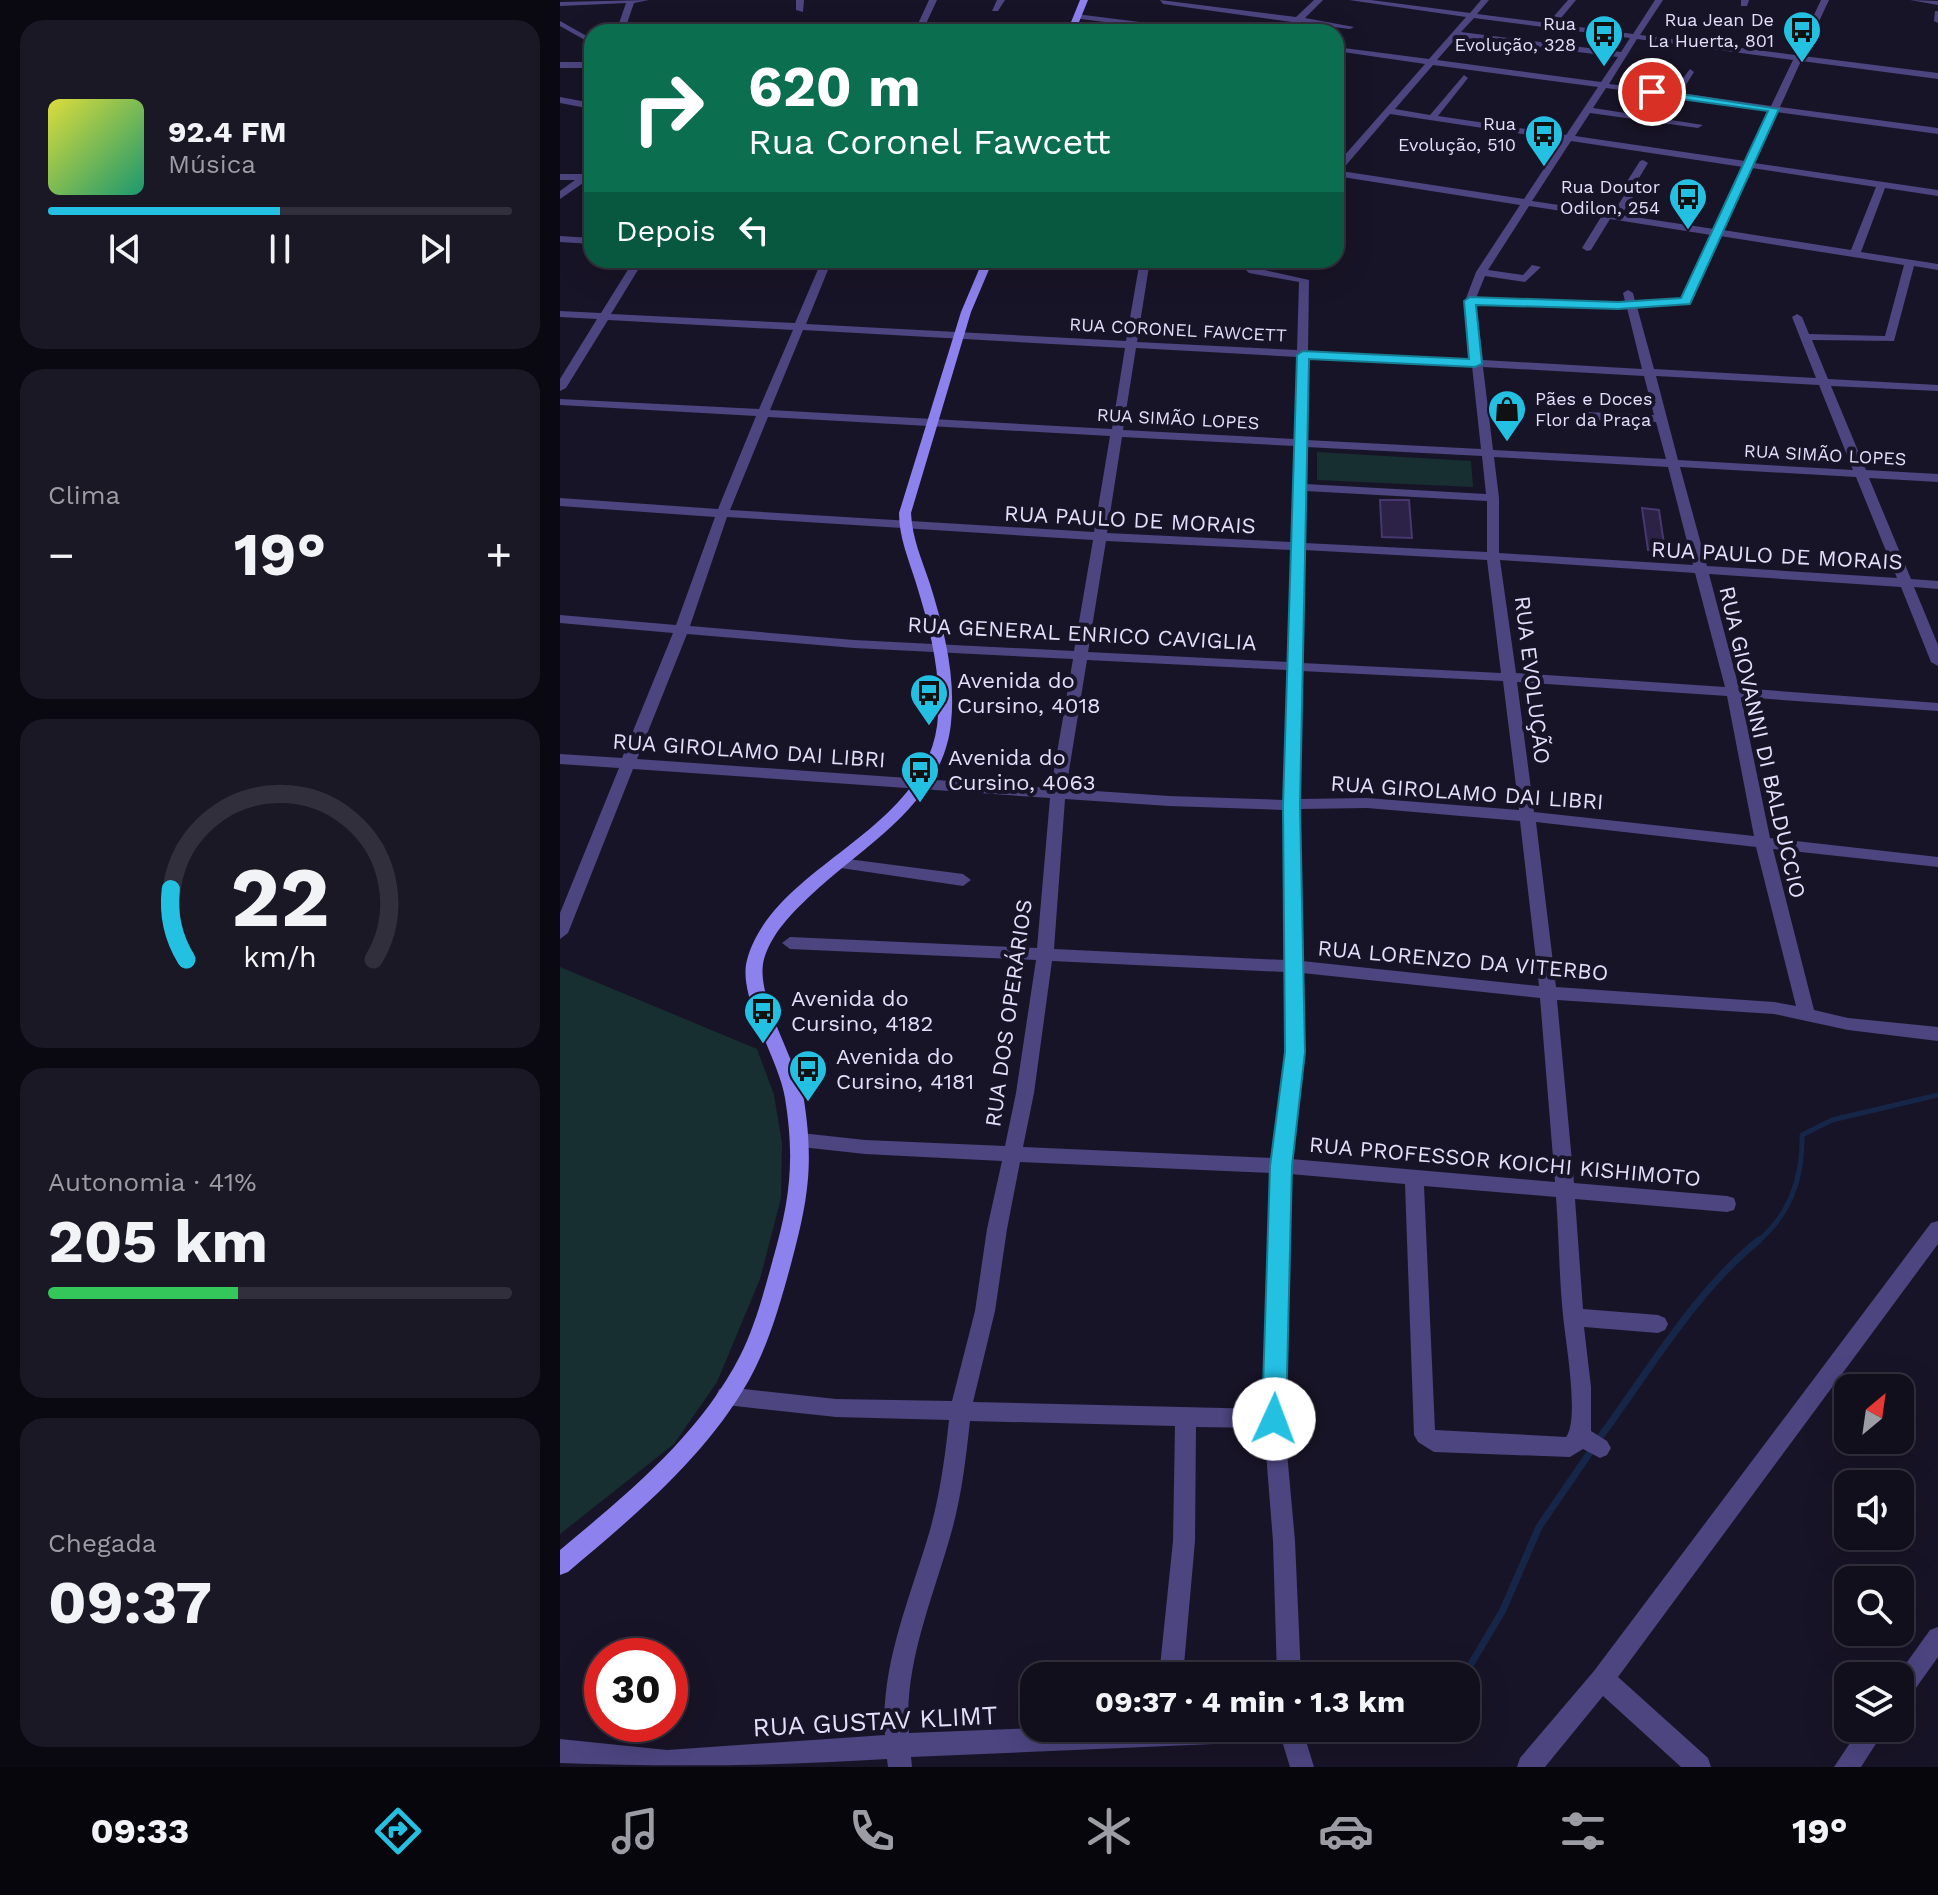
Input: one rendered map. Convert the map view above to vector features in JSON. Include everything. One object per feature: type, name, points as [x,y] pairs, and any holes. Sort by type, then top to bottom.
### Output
[{"type":"main road","points":[[1074,24],[1084,0]]},
{"type":"main road","points":[[560,1564],[660,1477],[741,1374],[762,1327],[798,1199],[801,1140],[789,1074],[764,1009],[755,962],[763,941],[781,918],[923,785],[940,747],[943,729],[941,647],[904,525],[966,312],[985,268]]},
{"type":"street","points":[[560,4],[645,0]]},
{"type":"street","points":[[922,24],[933,0]]},
{"type":"street","points":[[995,9],[1001,0]]},
{"type":"street","points":[[1294,24],[1319,0]]},
{"type":"street","points":[[1353,0],[1938,76]]},
{"type":"street","points":[[1344,163],[1485,0]]},
{"type":"street","points":[[1551,25],[1572,0]]},
{"type":"street","name":"RUA EVOLUÇÃO","points":[[1581,1428],[1572,1317],[1567,1191],[1549,993],[1493,556],[1493,498],[1470,301],[1481,272],[1659,0]]},
{"type":"street","points":[[1470,301],[1685,301],[1825,0]]},
{"type":"street","points":[[1914,0],[1938,3]]},
{"type":"street","points":[[623,24],[631,1]]},
{"type":"street","points":[[1138,23],[1164,1],[1331,24]]},
{"type":"street","points":[[1938,13],[1938,21]]},
{"type":"street","points":[[1076,16],[1145,24]]},
{"type":"street","points":[[560,23],[584,37]]},
{"type":"street","points":[[1344,26],[1350,27]]},
{"type":"street","points":[[1455,34],[1622,55]]},
{"type":"street","points":[[1344,52],[1938,131]]},
{"type":"street","points":[[561,64],[584,65]]},
{"type":"street","points":[[1676,95],[1690,72]]},
{"type":"street","points":[[1433,116],[1464,78]]},
{"type":"street","points":[[560,100],[584,104]]},
{"type":"street","points":[[1587,110],[1698,125]]},
{"type":"street","points":[[1388,111],[1570,135],[1938,193]]},
{"type":"street","points":[[1587,248],[1632,191],[1631,183],[1643,163]]},
{"type":"street","points":[[1344,173],[1938,267]]},
{"type":"street","points":[[560,177],[584,175]]},
{"type":"street","points":[[560,196],[584,179]]},
{"type":"street","points":[[1855,254],[1881,185]]},
{"type":"street","points":[[560,239],[584,240]]},
{"type":"street","points":[[1805,337],[1890,339],[1910,262]]},
{"type":"street","points":[[1481,272],[1525,279],[1536,267]]},
{"type":"street","points":[[560,388],[634,268]]},
{"type":"street","points":[[560,933],[681,631],[723,512],[824,268]]},
{"type":"street","name":"RUA DOS OPERÁRIOS","points":[[898,1757],[895,1708],[909,1635],[942,1527],[954,1469],[961,1409],[985,1311],[1011,1154],[1025,1093],[1045,954],[1058,793],[1144,268]]},
{"type":"street","points":[[1251,268],[1250,270],[1304,280],[1291,805],[1295,1052],[1281,1166],[1274,1419],[1284,1541],[1288,1662]]},
{"type":"street","name":"RUA GIOVANNI DI BALDUCCIO","points":[[1630,299],[1733,691],[1763,842],[1807,1015]]},
{"type":"street","name":"RUA CORONEL FAWCETT","points":[[560,314],[1938,388]]},
{"type":"street","points":[[1797,317],[1938,662]]},
{"type":"street","name":"RUA SIMÃO LOPES","points":[[560,402],[1938,478]]},
{"type":"street","points":[[1587,416],[1662,419]]},
{"type":"street","points":[[1300,487],[1493,498]]},
{"type":"street","name":"RUA PAULO DE MORAIS","points":[[560,502],[1100,537],[1493,556],[1938,585]]},
{"type":"street","name":"RUA GENERAL ENRICO CAVIGLIA","points":[[560,619],[854,644],[1509,677],[1938,707]]},
{"type":"street","name":"RUA GIROLAMO DAI LIBRI","points":[[560,759],[1058,793],[1291,805],[1339,801],[1526,816],[1938,862]]},
{"type":"street","points":[[840,863],[963,880]]},
{"type":"street","name":"RUA LORENZO DA VITERBO","points":[[790,943],[1293,966],[1549,993],[1759,1006],[1938,1034]]},
{"type":"street","name":"RUA PROFESSOR KOICHI KISHIMOTO","points":[[801,1140],[865,1147],[1281,1166],[1414,1180],[1727,1204]]},
{"type":"street","points":[[1414,1180],[1422,1423],[1428,1439],[1564,1448],[1574,1444],[1581,1428],[1600,1448]]},
{"type":"street","points":[[1529,1767],[1602,1679],[1938,1229]]},
{"type":"street","points":[[1572,1317],[1658,1324]]},
{"type":"street","points":[[726,1396],[836,1408],[1274,1419]]},
{"type":"street","points":[[1172,1662],[1184,1541],[1186,1419]]},
{"type":"street","points":[[1914,1675],[1934,1651]]},
{"type":"street","points":[[1602,1679],[1699,1767]]},
{"type":"street","name":"RUA GUSTAV KLIMT","points":[[560,1751],[667,1762],[898,1757],[1047,1742]]},
{"type":"street","points":[[1294,1742],[1302,1767]]},
{"type":"street","points":[[1846,1767],[1864,1742]]},
{"type":"green space","points":[[1317,452],[1471,461],[1473,487],[1317,480]]},
{"type":"green space","points":[[560,967],[757,1049],[774,1095],[782,1143],[781,1198],[760,1279],[717,1382],[674,1444],[560,1534]]},
{"type":"building","points":[[1380,500],[1409,500],[1412,538],[1382,537]]},
{"type":"building","points":[[1642,508],[1659,510],[1665,551],[1648,550]]},
{"type":"waterway","points":[[1757,1242],[1779,1219],[1793,1194],[1800,1166],[1802,1135],[1832,1120],[1938,1095]]},
{"type":"waterway","points":[[1598,1440],[1693,1308],[1735,1261],[1759,1240]]},
{"type":"waterway","points":[[1472,1662],[1503,1610],[1539,1527],[1593,1448]]},
{"type":"place","name":"Rua Jean De La Huerta, 801","points":[[1802,64]]},
{"type":"place","name":"Rua Evolução, 328","points":[[1604,68]]},
{"type":"place","name":"Rua Evolução, 510","points":[[1544,168]]},
{"type":"place","name":"Rua Doutor Odilon, 254","points":[[1688,231]]},
{"type":"place","name":"Pães e Doces Flor da Praça","points":[[1507,443]]},
{"type":"place","name":"Avenida do Cursino, 4018","points":[[929,727]]},
{"type":"place","name":"Avenida do Cursino, 4063","points":[[920,804]]},
{"type":"place","name":"Avenida do Cursino, 4182","points":[[763,1045]]},
{"type":"place","name":"Avenida do Cursino, 4181","points":[[808,1103]]},
{"type":"route","points":[[1274,1419],[1281,1166],[1295,1052],[1291,805],[1303,355],[1475,364],[1470,301],[1618,305],[1679,303],[1689,298],[1774,109],[1652,92]]}]
